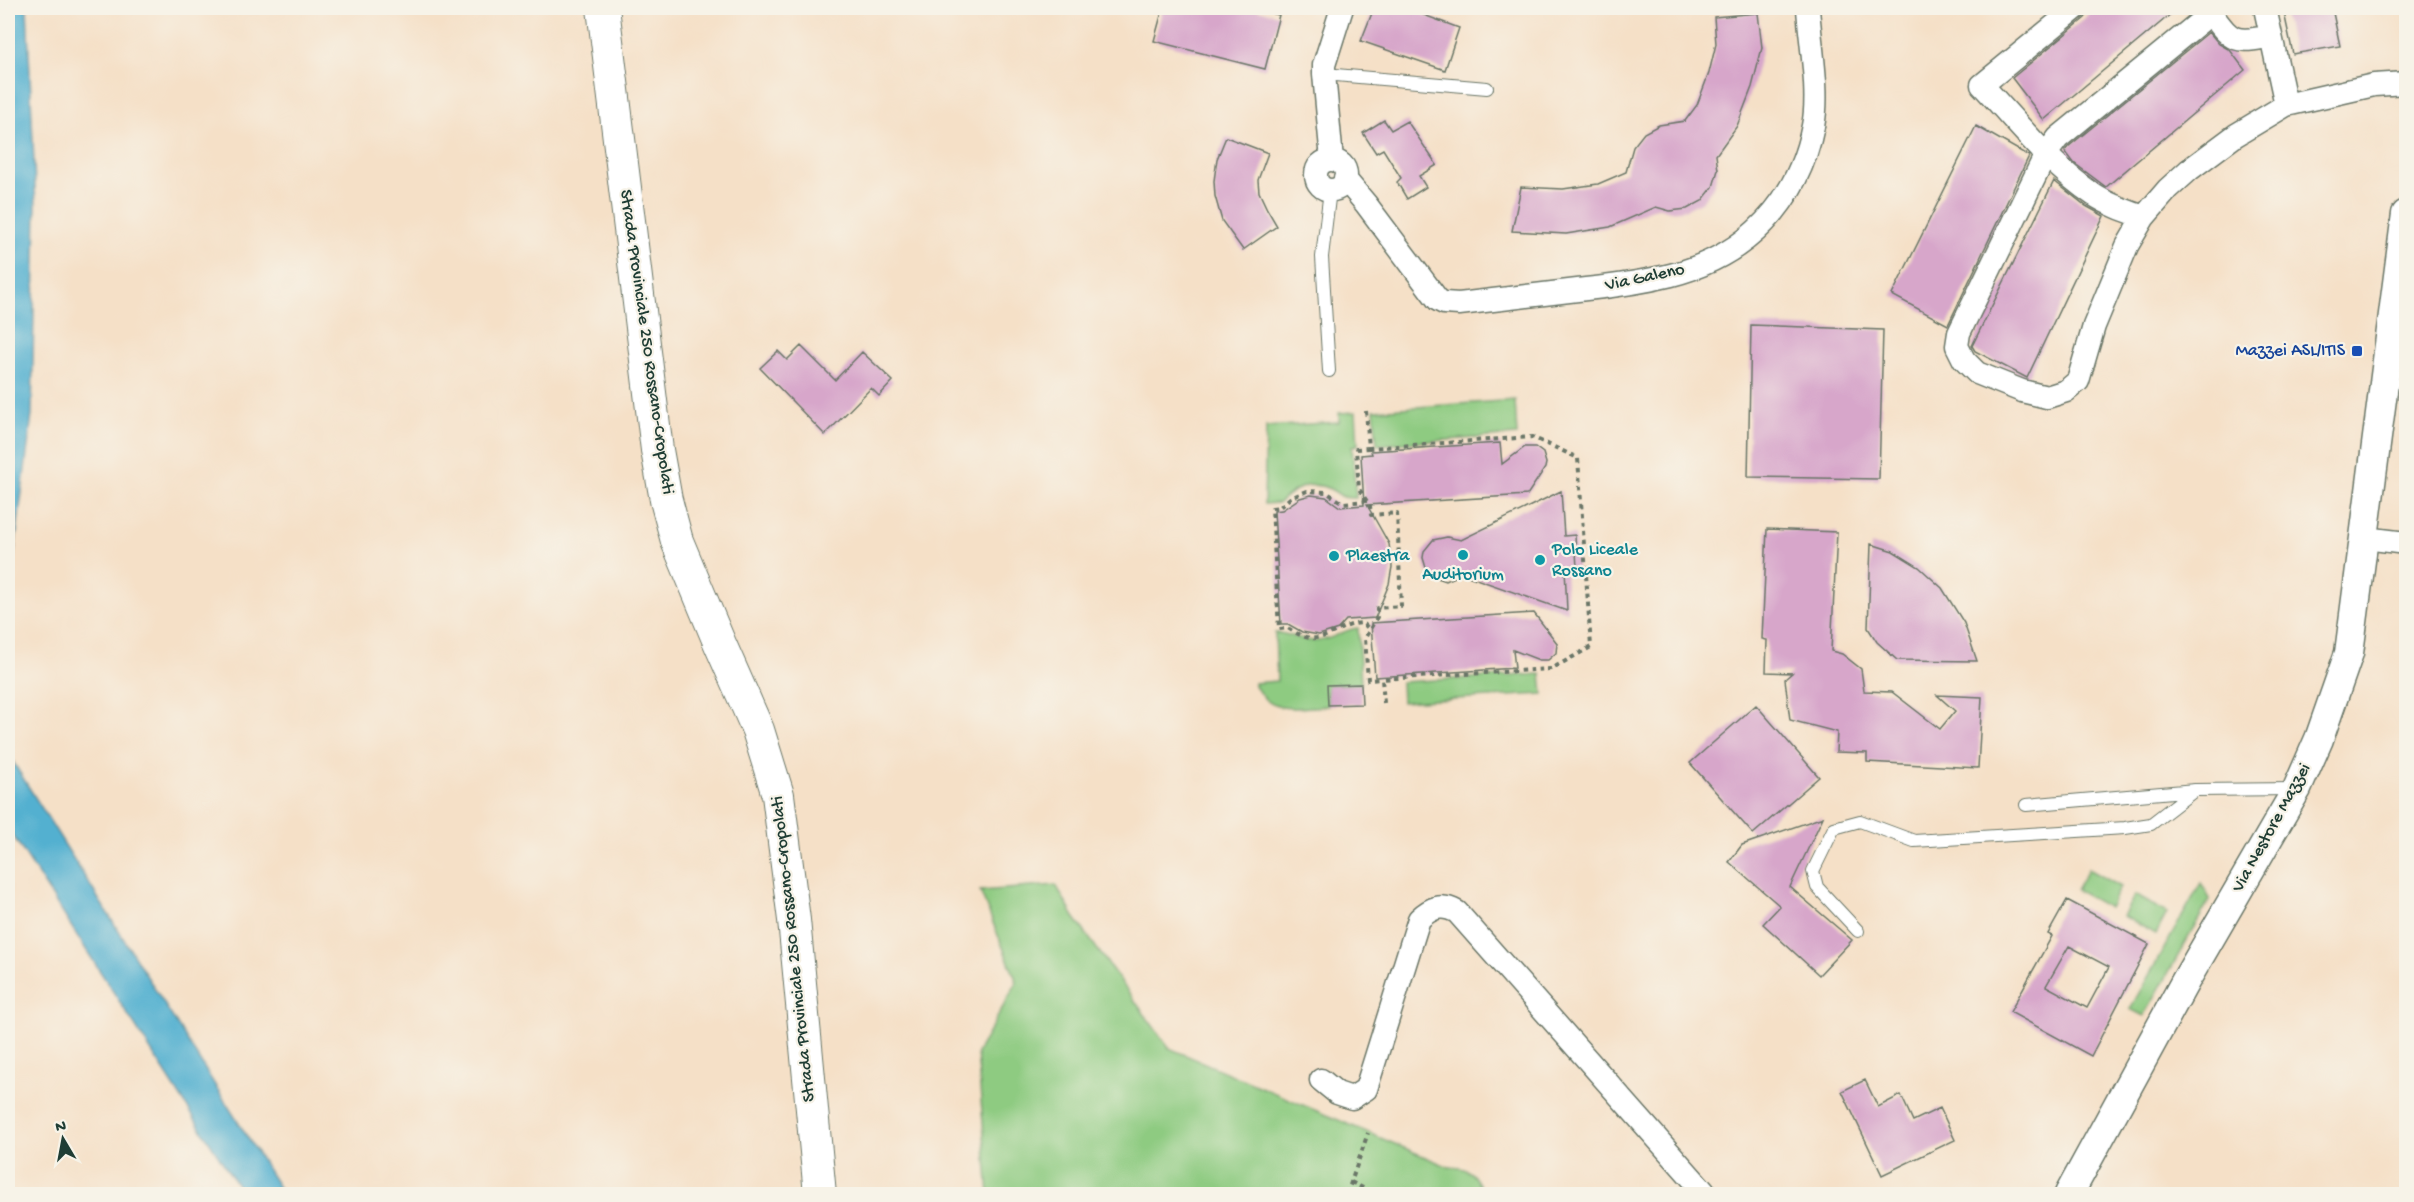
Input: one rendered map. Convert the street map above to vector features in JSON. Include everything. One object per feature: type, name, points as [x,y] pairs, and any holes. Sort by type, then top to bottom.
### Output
[{"type":"main road","name":"Strada Provinciale 250 Rossano-Cropolati","points":[[603,8],[657,450],[666,500],[677,541],[692,579],[758,730],[778,795],[794,920],[820,1194]]},
{"type":"street","points":[[1337,184],[1346,174],[1342,165],[1332,160],[1324,65],[1342,8]]},
{"type":"street","name":"Via Galeno","points":[[1337,184],[1438,300],[1444,303],[1459,304],[1637,283],[1674,275],[1709,262],[1755,234],[1779,208],[1796,179],[1814,124],[1815,104],[1808,8]]},
{"type":"street","points":[[2076,8],[1982,85],[2046,154],[2092,194],[2109,204],[2144,217]]},
{"type":"street","points":[[2265,8],[2286,105]]},
{"type":"street","points":[[2271,36],[2246,42],[2231,37],[2209,10],[2058,138],[2046,154],[1959,333],[1957,346],[1964,360],[1977,373],[2022,391],[2047,397],[2066,391],[2078,381],[2094,326],[2127,246],[2144,217],[2168,189],[2211,153],[2260,119],[2286,105],[2374,85],[2406,83]]},
{"type":"street","name":"Via Nestore Mazzei","points":[[2069,1194],[2186,980],[2297,789],[2319,739],[2349,653],[2406,214]]},
{"type":"street","points":[[2365,538],[2406,543]]},
{"type":"street","points":[[1321,1080],[1337,1093],[1352,1098],[1366,1089],[1419,920],[1436,907],[1449,907],[1457,912],[1706,1194]]},
{"type":"lane","points":[[1324,74],[1487,88]]},
{"type":"lane","points":[[1329,371],[1322,258],[1337,184]]},
{"type":"lane","points":[[2026,805],[2195,790],[2297,789]]},
{"type":"lane","points":[[1858,931],[1817,887],[1813,871],[1834,828],[1860,821],[1914,841],[2125,828],[2151,824],[2195,790]]},
{"type":"path","points":[[1366,411],[1369,448]]},
{"type":"path","points":[[1532,437],[1578,458],[1591,647],[1551,669],[1368,680],[1365,638],[1377,617],[1377,608],[1401,606],[1397,513],[1371,514],[1367,501],[1359,489],[1356,449],[1369,448],[1532,437]]},
{"type":"path","points":[[1367,501],[1343,503],[1326,492],[1307,491],[1290,498],[1280,507],[1272,508],[1279,628],[1288,628],[1304,637],[1314,638],[1334,634],[1351,624],[1363,623],[1370,630]]},
{"type":"path","points":[[1382,680],[1384,703]]},
{"type":"path","points":[[1347,1194],[1368,1133]]},
{"type":"path","points":[[1351,1182],[1375,1194]]},
{"type":"green space","points":[[1515,400],[1517,435],[1377,445],[1374,410]]},
{"type":"green space","points":[[1356,412],[1358,445],[1352,446],[1356,498],[1344,497],[1323,486],[1316,485],[1296,490],[1279,503],[1264,504],[1266,427],[1339,422],[1339,413]]},
{"type":"green space","points":[[1358,628],[1361,684],[1328,685],[1328,706],[1285,708],[1268,701],[1260,694],[1254,683],[1277,681],[1275,633],[1317,641]]},
{"type":"green space","points":[[1541,674],[1543,694],[1402,702],[1401,682]]},
{"type":"green space","points":[[2088,869],[2120,887],[2109,908],[2076,890]]},
{"type":"green space","points":[[2201,883],[2210,899],[2144,1016],[2130,1009]]},
{"type":"green space","points":[[1056,885],[1074,917],[1169,1048],[1449,1167],[1463,1168],[1472,1174],[1484,1194],[989,1194],[977,1053],[1017,982],[980,891]]},
{"type":"green space","points":[[2135,895],[2167,913],[2156,934],[2123,916]]},
{"type":"water","points":[[8,8],[27,8],[36,208],[32,415],[8,600]]},
{"type":"water","points":[[8,754],[283,1194],[243,1194],[8,828]]},
{"type":"building","points":[[1163,8],[1250,8],[1279,15],[1265,69],[1154,41]]},
{"type":"building","points":[[1374,8],[1405,8],[1459,28],[1445,70],[1361,41]]},
{"type":"building","points":[[2092,8],[2178,8],[2044,120],[2012,78],[2085,18]]},
{"type":"building","points":[[2283,8],[2332,8],[2340,46],[2293,54]]},
{"type":"building","points":[[1758,13],[1762,48],[1752,87],[1737,126],[1716,155],[1718,170],[1713,187],[1702,201],[1687,209],[1670,211],[1656,207],[1610,227],[1566,234],[1512,231],[1521,187],[1563,189],[1598,184],[1626,172],[1633,147],[1644,133],[1659,125],[1685,121],[1697,105],[1709,73],[1716,44],[1714,17]]},
{"type":"building","points":[[2209,32],[2219,44],[2230,50],[2245,70],[2106,187],[2074,163],[2065,151],[2068,147]]},
{"type":"building","points":[[1384,120],[1391,130],[1407,121],[1437,165],[1419,176],[1426,187],[1407,199],[1397,182],[1401,178],[1383,149],[1376,153],[1363,133]]},
{"type":"building","points":[[1976,126],[2029,156],[1948,325],[1892,295]]},
{"type":"building","points":[[1226,137],[1268,153],[1258,180],[1259,192],[1277,226],[1243,250],[1222,221],[1215,196],[1214,181],[1217,159]]},
{"type":"building","points":[[2054,181],[2086,206],[2104,216],[2027,378],[1975,351],[1972,346]]},
{"type":"building","points":[[1751,325],[1883,330],[1879,479],[1748,477]]},
{"type":"building","points":[[801,346],[835,380],[862,352],[893,381],[879,396],[871,388],[825,435],[760,368],[778,351],[787,360]]},
{"type":"building","points":[[1500,443],[1502,464],[1525,447],[1535,447],[1543,453],[1545,468],[1527,495],[1367,505],[1389,544],[1392,567],[1389,584],[1375,618],[1346,620],[1338,629],[1319,635],[1302,632],[1288,624],[1281,624],[1274,511],[1282,510],[1300,498],[1311,495],[1326,497],[1340,507],[1364,505],[1361,455],[1372,454],[1371,451]]},
{"type":"building","points":[[1561,491],[1564,536],[1575,535],[1577,568],[1565,568],[1567,611],[1462,574],[1446,581],[1432,576],[1427,571],[1423,558],[1424,551],[1433,540],[1447,537],[1461,540]]},
{"type":"building","points":[[1767,529],[1837,532],[1831,651],[1842,654],[1861,669],[1864,691],[1892,692],[1940,729],[1955,711],[1937,695],[1982,697],[1978,768],[1867,762],[1867,753],[1836,752],[1837,732],[1790,720],[1785,679],[1792,673],[1766,672],[1767,640],[1762,639]]},
{"type":"building","points":[[1871,544],[1893,551],[1919,567],[1942,588],[1964,623],[1977,661],[1897,660],[1877,642],[1868,628]]},
{"type":"building","points":[[1534,613],[1557,643],[1556,653],[1548,660],[1539,660],[1513,650],[1515,668],[1375,677],[1371,623]]},
{"type":"building","points":[[1361,684],[1362,704],[1328,705],[1327,685]]},
{"type":"building","points":[[1756,705],[1819,777],[1753,834],[1690,763]]},
{"type":"building","points":[[1823,817],[1790,887],[1852,940],[1819,975],[1763,924],[1780,906],[1729,862],[1742,845]]},
{"type":"building","points":[[2067,900],[2149,944],[2091,1056],[2010,1012],[2052,936],[2048,934]],"holes":[[[2069,946],[2109,967],[2087,1008],[2046,986]]]},
{"type":"building","points":[[1865,1080],[1878,1107],[1901,1095],[1913,1121],[1940,1108],[1955,1140],[1882,1175],[1842,1091]]},
{"type":"place","name":"Mazzei ASL/ITIS","points":[[2357,351]]},
{"type":"place","name":"Auditorium","points":[[1463,555]]},
{"type":"place","name":"Plaestra","points":[[1334,556]]},
{"type":"place","name":"Polo Liceale Rossano","points":[[1540,560]]}]
